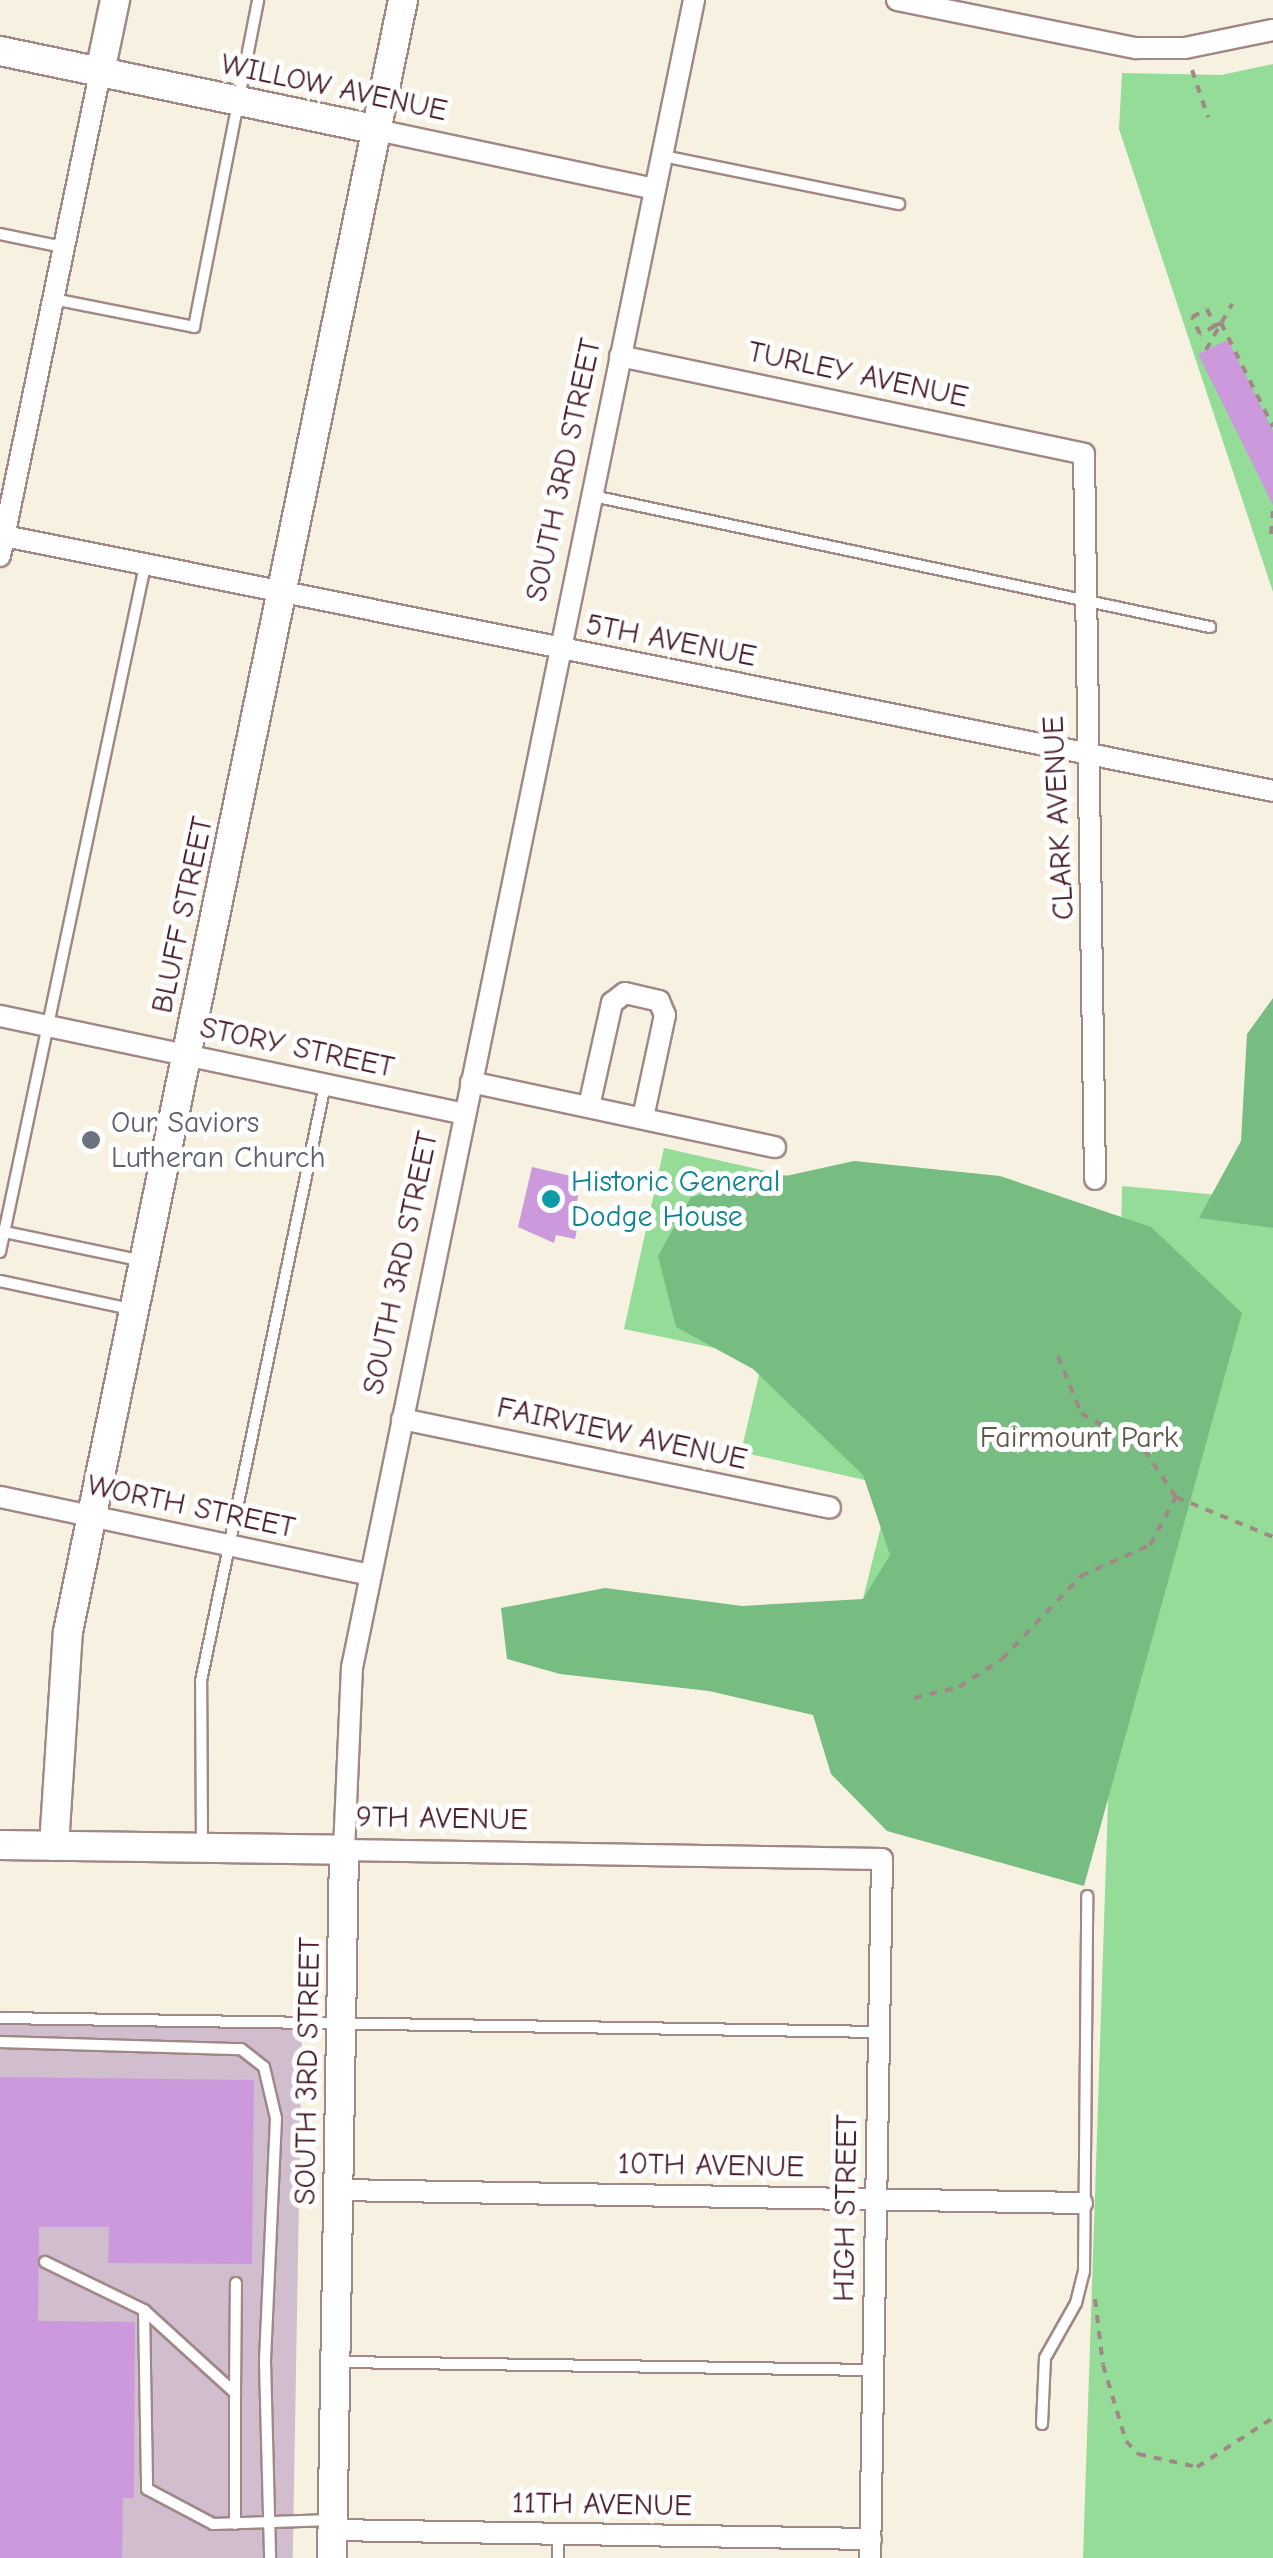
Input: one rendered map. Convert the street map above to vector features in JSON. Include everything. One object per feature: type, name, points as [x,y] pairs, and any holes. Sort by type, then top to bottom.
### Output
[{"type":"main road","points":[[100,72],[114,0]]},
{"type":"main road","name":"BLUFF STREET","points":[[54,1846],[60,1688],[92,1517],[403,0]]},
{"type":"main road","name":"WILLOW AVENUE","points":[[0,51],[378,130]]},
{"type":"main road","name":"9TH AVENUE","points":[[0,1846],[344,1850]]},
{"type":"main road","name":"SOUTH 3RD STREET","points":[[333,2536],[344,1850]]},
{"type":"street","name":"SOUTH 3RD STREET","points":[[344,1850],[346,1724],[370,1576],[694,0]]},
{"type":"street","points":[[897,0],[951,6],[1136,48],[1185,48],[1273,30]]},
{"type":"street","points":[[1,542],[100,72]]},
{"type":"street","name":"WILLOW AVENUE","points":[[378,130],[655,189]]},
{"type":"street","name":"TURLEY AVENUE","points":[[620,356],[1084,454]]},
{"type":"street","name":"CLARK AVENUE","points":[[1084,454],[1084,726],[1089,753],[1096,1179]]},
{"type":"street","name":"5TH AVENUE","points":[[1,542],[145,566],[1273,791]]},
{"type":"street","points":[[589,1106],[612,1003],[625,993],[658,1000],[665,1014],[643,1118]]},
{"type":"street","name":"STORY STREET","points":[[0,1016],[465,1114]]},
{"type":"street","points":[[471,1082],[775,1147]]},
{"type":"street","name":"FAIRVIEW AVENUE","points":[[402,1420],[830,1508]]},
{"type":"street","name":"WORTH STREET","points":[[0,1497],[370,1576]]},
{"type":"street","name":"9TH AVENUE","points":[[344,1850],[882,1859]]},
{"type":"street","name":"HIGH STREET","points":[[871,2548],[882,1859]]},
{"type":"street","name":"10TH AVENUE","points":[[338,2190],[1082,2203]]},
{"type":"street","name":"11TH AVENUE","points":[[333,2536],[558,2534],[871,2548]]},
{"type":"lane","points":[[53,299],[194,328],[258,0]]},
{"type":"lane","points":[[662,156],[899,204]]},
{"type":"lane","points":[[0,234],[64,247]]},
{"type":"lane","points":[[592,496],[1210,626]]},
{"type":"lane","points":[[0,1252],[145,566]]},
{"type":"lane","points":[[202,1848],[201,1681],[325,1085]]},
{"type":"lane","points":[[2,1231],[145,1261]]},
{"type":"lane","points":[[0,1281],[135,1310]]},
{"type":"lane","points":[[1042,2424],[1045,2358],[1082,2290],[1084,2272],[1087,1896]]},
{"type":"lane","points":[[0,2018],[880,2032]]},
{"type":"lane","points":[[0,2042],[241,2049],[264,2067],[276,2118],[265,2362],[270,2558]]},
{"type":"lane","points":[[45,2262],[144,2310],[234,2392]]},
{"type":"lane","points":[[235,2524],[236,2283]]},
{"type":"lane","points":[[144,2310],[147,2489],[213,2524],[269,2524],[333,2536]]},
{"type":"lane","points":[[335,2362],[874,2370]]},
{"type":"lane","points":[[558,2534],[558,2558]]},
{"type":"path","points":[[1185,48],[1208,118]]},
{"type":"path","points":[[1206,350],[1232,304]]},
{"type":"path","points":[[1218,325],[1200,334],[1192,317],[1207,310],[1218,325],[1273,427]]},
{"type":"path","points":[[1272,533],[1273,510]]},
{"type":"path","points":[[1058,1356],[1081,1413],[1144,1450],[1176,1496],[1273,1537]]},
{"type":"path","points":[[914,1698],[959,1688],[1002,1659],[1040,1626],[1081,1576],[1150,1545],[1176,1496]]},
{"type":"path","points":[[1084,2272],[1101,2321],[1103,2365],[1120,2423],[1138,2454],[1197,2468],[1273,2418]]},
{"type":"shaded area","points":[[0,2023],[302,2028],[293,2558],[0,2558]]},
{"type":"green space","points":[[1273,64],[1273,592],[1119,129],[1122,73],[1221,75]]},
{"type":"green space","points":[[1273,998],[1273,1228],[1199,1218],[1241,1141],[1247,1034]]},
{"type":"green space","name":"Fairmount Park","points":[[664,1148],[1087,1243],[1121,1244],[1122,1186],[1273,1200],[1273,2558],[1083,2558],[1112,1680],[855,1631],[891,1486],[741,1452],[763,1358],[624,1329]]},
{"type":"green space","points":[[854,1161],[1000,1176],[1151,1227],[1242,1313],[1084,1886],[887,1831],[831,1774],[813,1715],[709,1691],[560,1674],[507,1659],[501,1608],[605,1588],[742,1606],[863,1599],[890,1555],[863,1475],[753,1369],[676,1327],[658,1256],[691,1197]]},
{"type":"building","points":[[1228,340],[1273,431],[1273,505],[1198,354]]},
{"type":"building","name":"Historic General Dodge House","points":[[532,1167],[571,1176],[568,1190],[579,1192],[576,1206],[582,1207],[575,1239],[556,1235],[554,1243],[518,1227]]},
{"type":"building","points":[[0,2077],[254,2080],[252,2264],[108,2263],[109,2227],[39,2227],[38,2321],[135,2322],[134,2498],[123,2498],[122,2558],[0,2558]]},
{"type":"place","name":"Our Saviors Lutheran Church","points":[[91,1140]]},
{"type":"place","name":"Historic General Dodge House","points":[[551,1199]]}]
